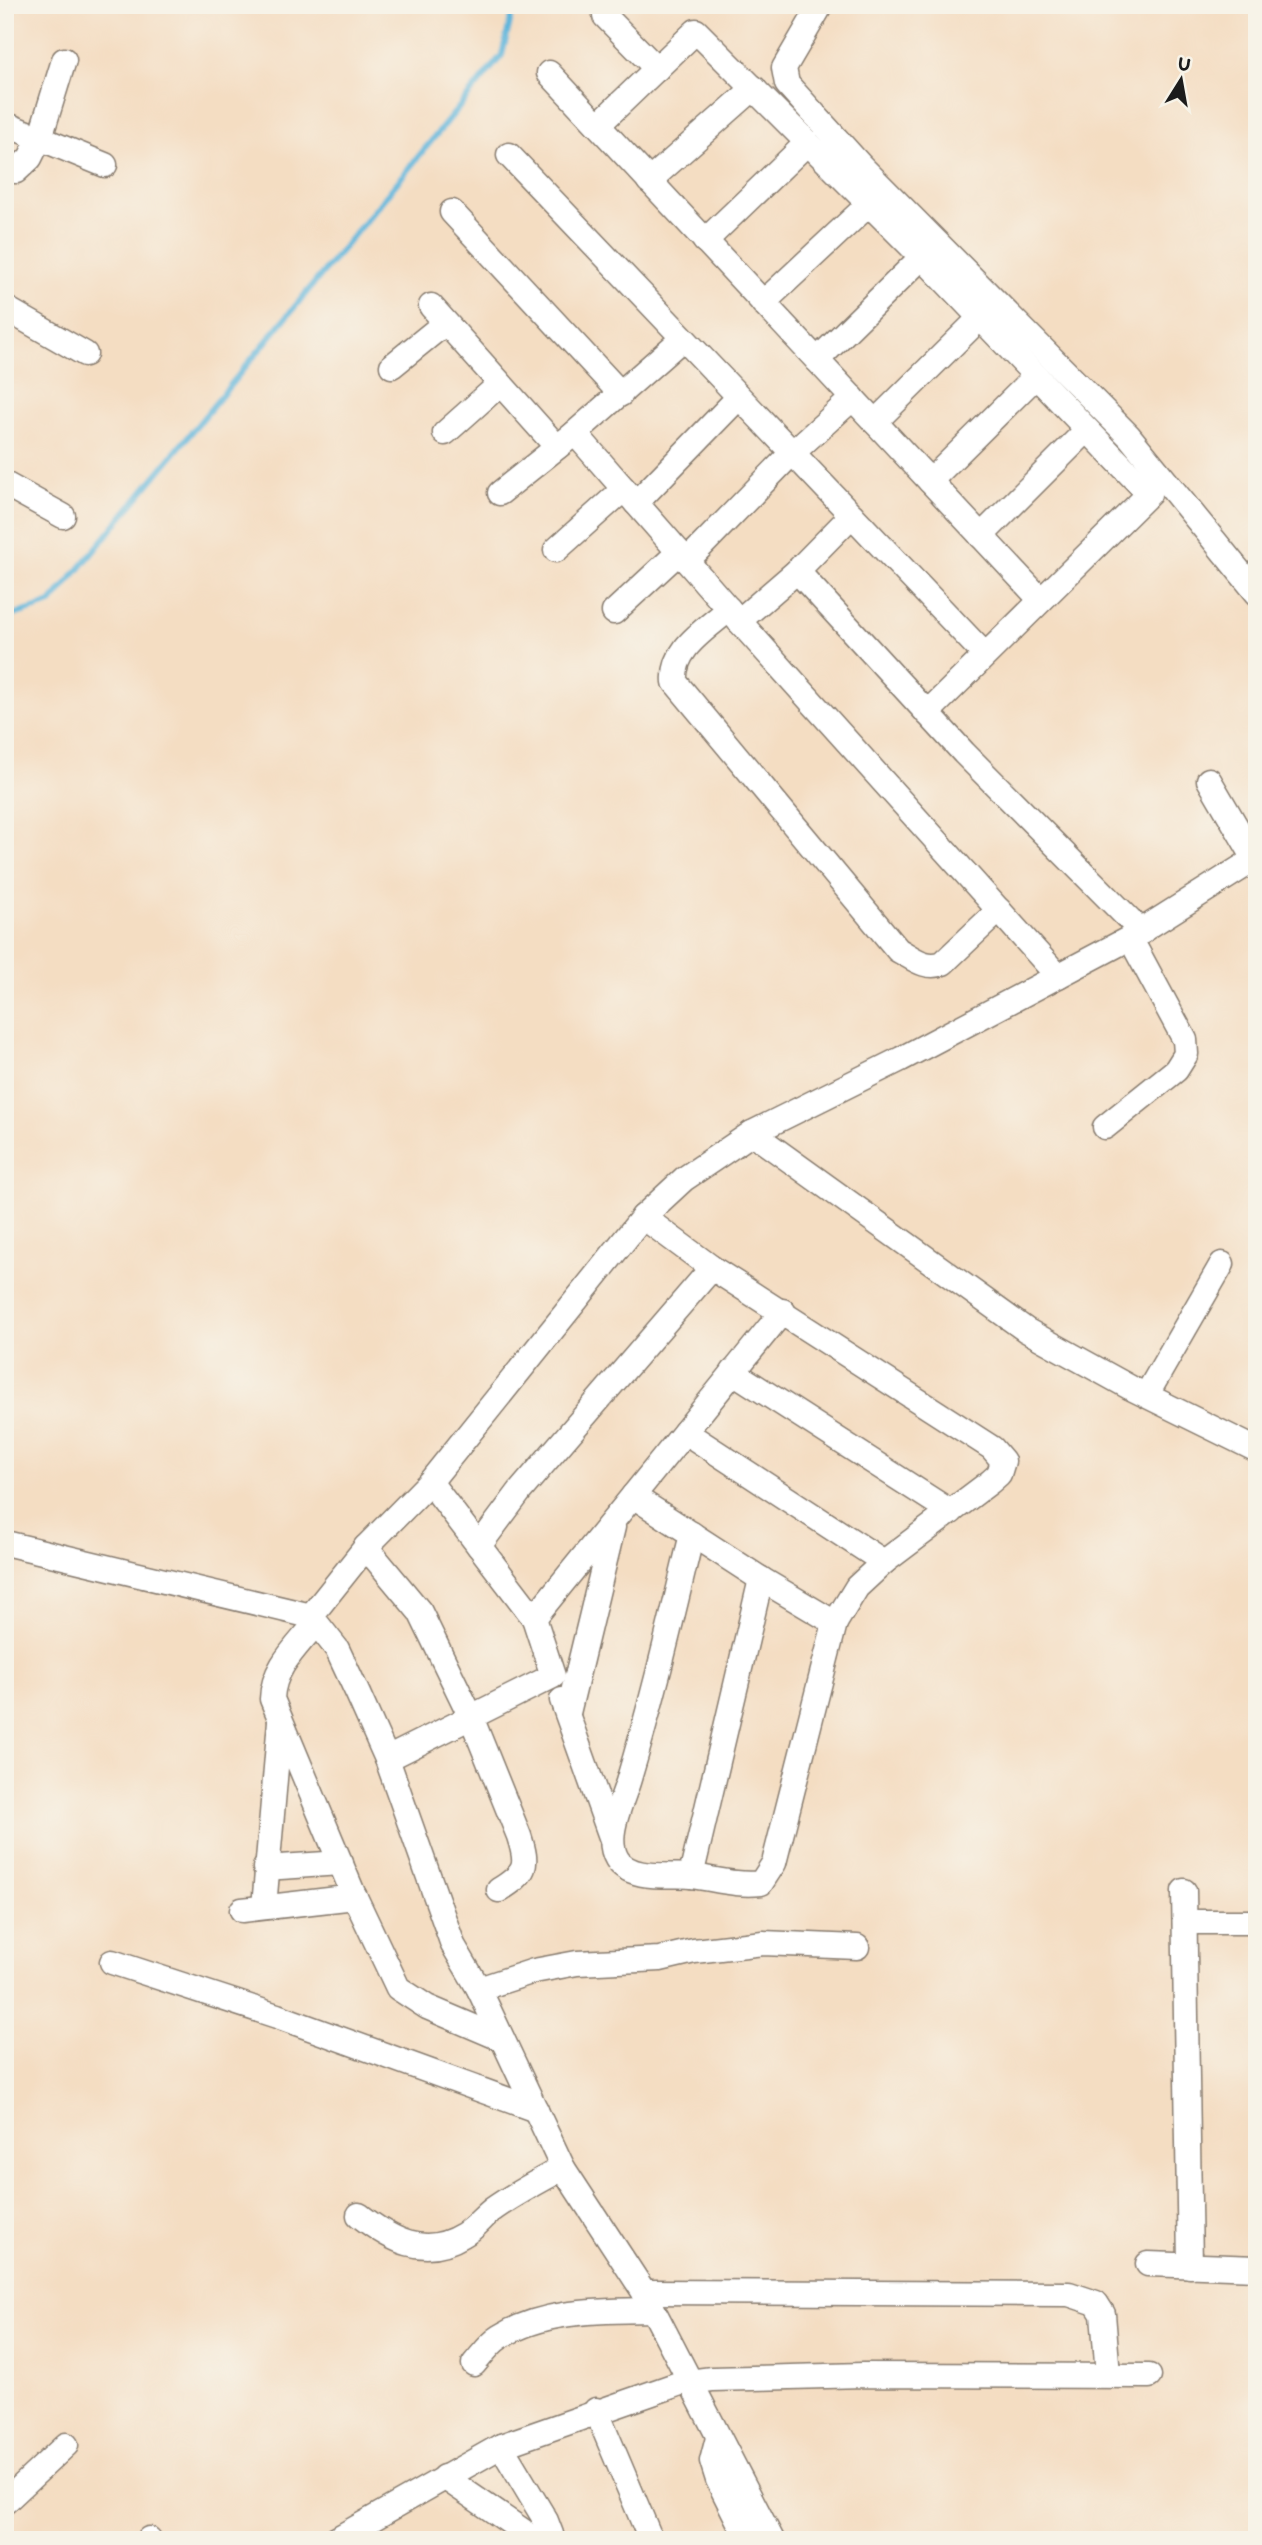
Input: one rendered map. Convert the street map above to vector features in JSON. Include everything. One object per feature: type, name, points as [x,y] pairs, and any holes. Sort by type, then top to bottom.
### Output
[{"type":"street","points":[[818,10],[784,68],[787,84],[861,166],[1129,436],[1257,593]]},
{"type":"street","points":[[605,16],[657,69]]},
{"type":"street","points":[[598,125],[696,31],[870,203],[1149,494],[927,713]]},
{"type":"street","points":[[5,170],[16,171],[23,166],[40,138],[64,60]]},
{"type":"street","points":[[549,73],[1041,600]]},
{"type":"street","points":[[649,181],[754,88]]},
{"type":"street","points":[[5,124],[105,165]]},
{"type":"street","points":[[705,240],[807,143]]},
{"type":"street","points":[[509,155],[985,655]]},
{"type":"street","points":[[764,303],[870,203]]},
{"type":"street","points":[[452,212],[621,394]]},
{"type":"street","points":[[817,360],[922,257]]},
{"type":"street","points":[[5,309],[85,354]]},
{"type":"street","points":[[392,366],[438,314],[500,384],[630,496],[1058,976]]},
{"type":"street","points":[[875,422],[979,319]]},
{"type":"street","points":[[500,493],[621,394],[682,339]]},
{"type":"street","points":[[930,481],[1036,376]]},
{"type":"street","points":[[445,433],[500,384]]},
{"type":"street","points":[[556,550],[630,496],[738,398]]},
{"type":"street","points":[[614,612],[683,556],[853,398]]},
{"type":"street","points":[[981,536],[1087,430]]},
{"type":"street","points":[[5,484],[63,516]]},
{"type":"street","points":[[852,515],[797,571],[680,653],[674,669],[675,682],[898,950],[923,965],[934,967],[943,963],[999,910]]},
{"type":"street","points":[[797,571],[1135,935],[1185,1040],[1186,1054],[1176,1070],[1105,1127]]},
{"type":"street","points":[[502,2039],[427,2007],[398,1988],[355,1897],[272,1699],[273,1684],[280,1667],[366,1547],[430,1482],[643,1217],[684,1179],[752,1133],[1135,935],[1255,859],[1209,780]]},
{"type":"street","points":[[752,1133],[1026,1330],[1257,1450]]},
{"type":"street","points":[[430,1482],[534,1618],[617,1859],[627,1868],[649,1874],[691,1876],[745,1885],[761,1883],[774,1863],[835,1623],[857,1587],[884,1562],[999,1474],[1003,1461],[992,1448],[783,1311],[712,1268],[643,1217]]},
{"type":"street","points":[[1147,1394],[1222,1264]]},
{"type":"street","points":[[479,1546],[520,1491],[712,1268]]},
{"type":"street","points":[[534,1618],[783,1311]]},
{"type":"street","points":[[733,1371],[951,1511]]},
{"type":"street","points":[[685,1432],[884,1562]]},
{"type":"street","points":[[633,1496],[761,1580],[835,1623]]},
{"type":"street","points":[[568,1713],[614,1519]]},
{"type":"street","points":[[611,1838],[648,1717],[692,1534]]},
{"type":"street","points":[[5,1544],[314,1619],[337,1649],[387,1759],[453,1945],[479,1989],[563,2168],[649,2301],[772,2540]]},
{"type":"street","points":[[366,1547],[420,1612],[471,1717],[524,1852],[520,1877],[499,1890]]},
{"type":"street","points":[[691,1876],[761,1580]]},
{"type":"street","points":[[387,1759],[554,1676]]},
{"type":"street","points":[[280,1717],[265,1868],[253,1909],[355,1897]]},
{"type":"street","points":[[265,1868],[341,1863]]},
{"type":"street","points":[[1184,1891],[1190,2266]]},
{"type":"street","points":[[1185,1922],[1257,1922]]},
{"type":"street","points":[[479,1989],[534,1970],[578,1963],[660,1959],[694,1951],[763,1943],[857,1947]]},
{"type":"street","points":[[112,1962],[277,2016],[536,2110]]},
{"type":"street","points":[[359,2215],[385,2236],[411,2246],[437,2246],[464,2235],[494,2209],[563,2168]]},
{"type":"street","points":[[1148,2264],[1257,2268]]},
{"type":"street","points":[[474,2364],[499,2337],[544,2318],[649,2301],[1069,2294],[1096,2303],[1103,2314],[1108,2375]]},
{"type":"street","points":[[335,2540],[368,2532],[443,2477],[501,2446],[596,2410],[693,2382],[863,2375],[1149,2376]]},
{"type":"street","points":[[596,2410],[650,2540]]},
{"type":"street","points":[[718,2438],[712,2461],[718,2480],[748,2540]]},
{"type":"street","points":[[5,2502],[66,2445]]},
{"type":"street","points":[[501,2446],[546,2521],[551,2534],[550,2540]]},
{"type":"street","points":[[443,2477],[536,2540]]},
{"type":"waterway","points":[[5,618],[51,603],[502,55],[514,5]]}]
